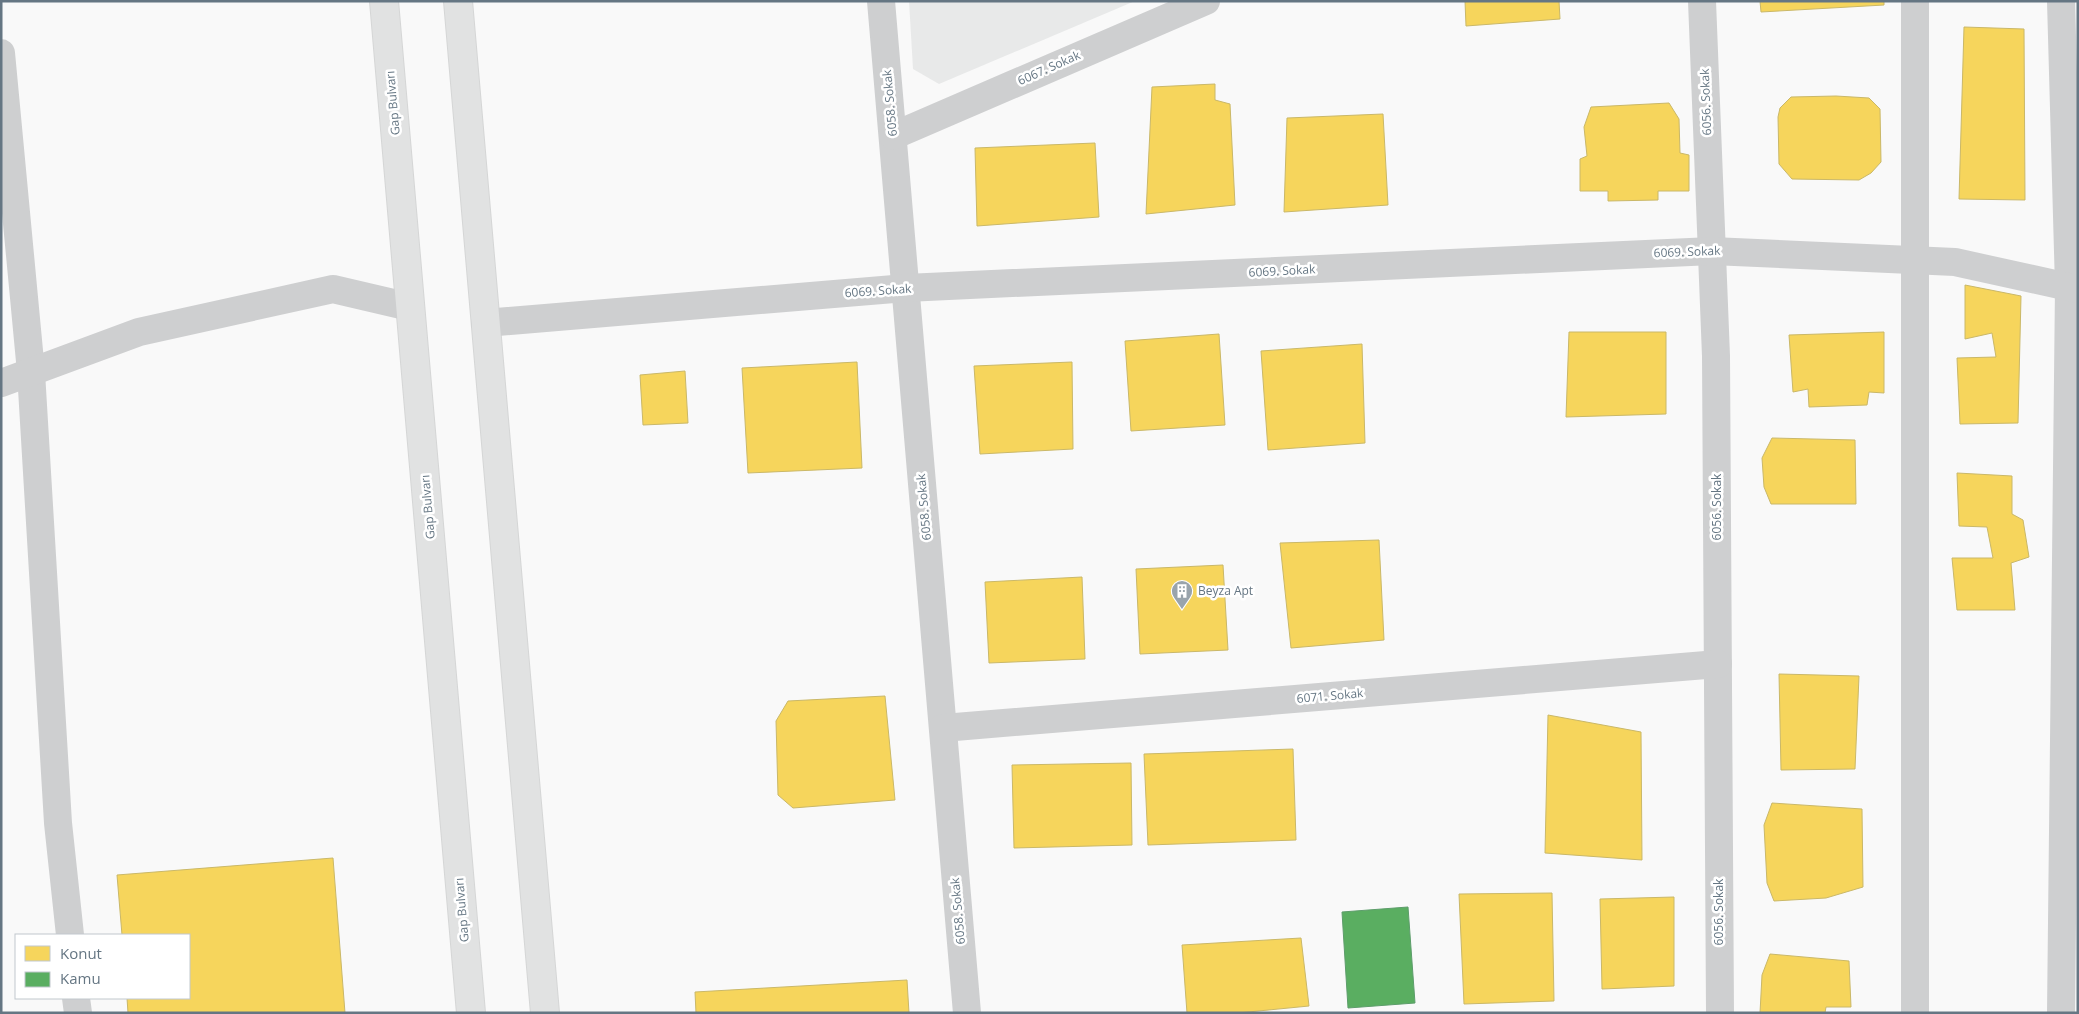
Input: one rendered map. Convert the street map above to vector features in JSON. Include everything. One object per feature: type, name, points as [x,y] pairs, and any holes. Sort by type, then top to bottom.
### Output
[{"type":"highway","name":"Gap Bulvarı","points":[[384,1],[471,1013]]},
{"type":"highway","points":[[458,1],[545,1013]]},
{"type":"street","name":"6058. Sokak","points":[[881,1],[967,1013]]},
{"type":"street","name":"6067. Sokak","points":[[893,136],[1206,1]]},
{"type":"street","name":"6056. Sokak","points":[[1702,1],[1716,356],[1720,1013]]},
{"type":"street","points":[[1915,1],[1915,1013]]},
{"type":"street","points":[[2061,1],[2074,288],[2061,1013]]},
{"type":"street","points":[[1,54],[30,372],[58,823],[70,934]]},
{"type":"street","name":"6069. Sokak","points":[[485,322],[906,288],[1712,250],[1956,262],[2074,288]]},
{"type":"street","points":[[1,383],[139,332],[333,289],[410,307]]},
{"type":"street","name":"6071. Sokak","points":[[943,728],[1718,664]]},
{"type":"street","points":[[76,999],[78,1013]]},
{"type":"shaded area","points":[[909,1],[1135,1],[939,84],[913,69]]},
{"type":"building: Konut","points":[[1465,1],[1559,1],[1560,19],[1466,26]]},
{"type":"building: Konut","points":[[1760,1],[1884,1],[1884,5],[1761,12]]},
{"type":"building: Konut","points":[[1964,27],[2024,29],[2025,200],[1959,199]]},
{"type":"building: Konut","points":[[1215,84],[1215,100],[1230,104],[1235,205],[1146,214],[1152,87]]},
{"type":"building: Konut","points":[[1836,96],[1869,98],[1880,109],[1881,162],[1871,173],[1859,180],[1792,179],[1779,164],[1778,117],[1780,108],[1791,97]]},
{"type":"building: Konut","points":[[1669,103],[1679,119],[1680,153],[1689,155],[1689,191],[1658,191],[1658,200],[1608,201],[1608,191],[1580,191],[1580,159],[1587,156],[1584,127],[1591,107]]},
{"type":"building: Konut","points":[[1383,114],[1388,205],[1284,212],[1287,118]]},
{"type":"building: Konut","points":[[1095,143],[1099,217],[977,226],[975,148]]},
{"type":"building: Konut","points":[[1965,285],[2021,296],[2018,423],[1960,424],[1957,358],[1996,357],[1992,333],[1965,339]]},
{"type":"building: Konut","points":[[1569,332],[1666,332],[1666,414],[1566,417]]},
{"type":"building: Konut","points":[[1884,332],[1884,393],[1869,392],[1867,405],[1809,407],[1808,389],[1793,392],[1789,335]]},
{"type":"building: Konut","points":[[1219,334],[1225,425],[1131,431],[1125,341]]},
{"type":"building: Konut","points":[[1362,344],[1365,443],[1268,450],[1261,351]]},
{"type":"building: Konut","points":[[857,362],[862,468],[748,473],[742,368]]},
{"type":"building: Konut","points":[[1072,362],[1073,449],[980,454],[974,366]]},
{"type":"building: Konut","points":[[685,371],[688,423],[643,425],[640,375]]},
{"type":"building: Konut","points":[[1772,438],[1855,440],[1856,504],[1771,504],[1764,487],[1762,458]]},
{"type":"building: Konut","points":[[1957,473],[2012,476],[2012,514],[2023,520],[2029,557],[2011,563],[2015,610],[1957,610],[1952,558],[1993,558],[1987,527],[1959,526]]},
{"type":"building: Konut","points":[[1379,540],[1384,640],[1291,648],[1280,543]]},
{"type":"building: Konut","name":"Beyza Apt","points":[[1223,565],[1228,650],[1140,654],[1136,569]]},
{"type":"building: Konut","points":[[1082,577],[1085,659],[989,663],[985,582]]},
{"type":"building: Konut","points":[[1779,674],[1859,676],[1855,769],[1781,770]]},
{"type":"building: Konut","points":[[885,696],[895,800],[793,808],[778,795],[776,721],[788,701]]},
{"type":"building: Konut","points":[[1548,715],[1641,732],[1642,860],[1545,853]]},
{"type":"building: Konut","points":[[1293,749],[1296,840],[1148,845],[1144,754]]},
{"type":"building: Konut","points":[[1131,763],[1132,845],[1014,848],[1012,765]]},
{"type":"building: Konut","points":[[1772,803],[1862,809],[1863,887],[1826,898],[1774,901],[1767,883],[1764,825]]},
{"type":"building: Konut","points":[[333,858],[345,1013],[128,1013],[127,999],[190,999],[190,934],[122,934],[117,875]]},
{"type":"building: Konut","points":[[1552,893],[1554,1001],[1464,1004],[1459,894]]},
{"type":"building: Konut","points":[[1674,897],[1674,986],[1602,989],[1600,899]]},
{"type":"building: Konut","points":[[1301,938],[1309,1006],[1238,1013],[1187,1013],[1182,945]]},
{"type":"building: Konut","points":[[1770,954],[1849,961],[1851,1007],[1826,1007],[1825,1013],[1760,1013],[1762,975]]},
{"type":"building: Konut","points":[[907,980],[909,1013],[696,1013],[695,992]]},
{"type":"building: Kamu","points":[[1408,907],[1415,1003],[1348,1008],[1342,912]]},
{"type":"place","name":"Beyza Apt","points":[[1182,610]]}]
